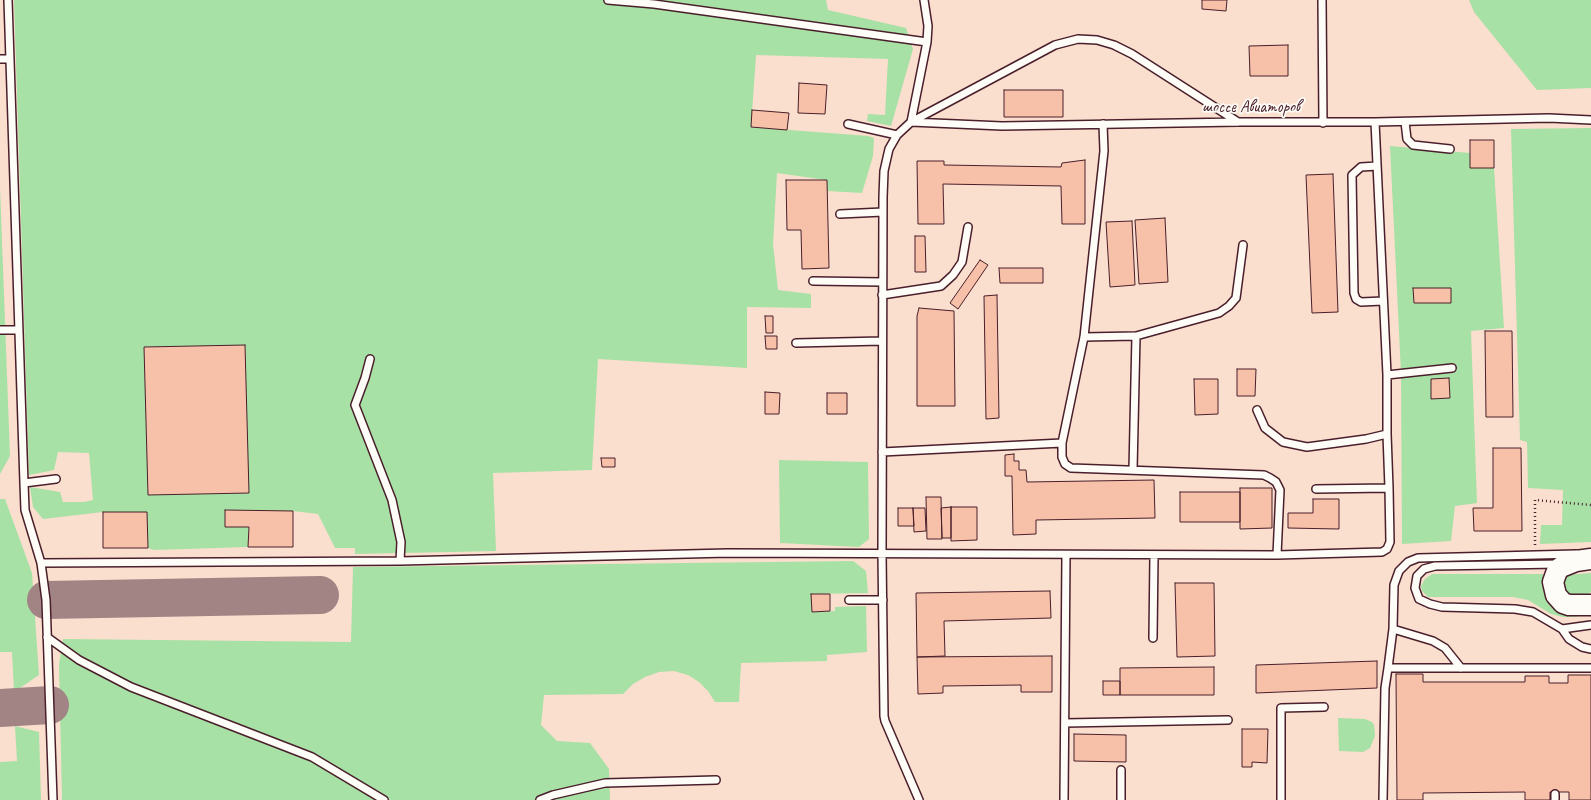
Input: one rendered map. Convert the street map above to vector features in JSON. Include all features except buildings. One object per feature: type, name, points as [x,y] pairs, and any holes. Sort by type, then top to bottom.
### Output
[{"type":"street","points":[[1591,559],[1567,564],[1559,569],[1554,578],[1556,595],[1563,603],[1569,605],[1591,605]]},
{"type":"lane","points":[[8,0],[25,510],[41,563],[46,600],[53,800]]},
{"type":"lane","points":[[608,0],[654,4],[927,42]]},
{"type":"lane","points":[[911,122],[927,42],[928,26],[924,0]]},
{"type":"lane","points":[[1322,0],[1323,123]]},
{"type":"lane","points":[[919,800],[885,721],[882,554],[882,282],[884,171],[889,149],[897,135],[911,122],[1055,44],[1078,39],[1097,40],[1114,45],[1132,54],[1238,122]]},
{"type":"lane","points":[[0,59],[9,59]]},
{"type":"lane","name":"шоссе Авиаторов","points":[[911,122],[1002,126],[1238,122],[1405,122],[1549,118],[1591,120]]},
{"type":"lane","points":[[41,563],[400,561],[728,553],[1277,555],[1382,552],[1387,549],[1390,542],[1386,434],[1386,375],[1375,122]]},
{"type":"lane","points":[[1405,122],[1407,139],[1413,145],[1450,149]]},
{"type":"lane","points":[[848,124],[897,135]]},
{"type":"lane","points":[[1103,124],[1104,151],[1084,338],[1062,443],[1062,457],[1065,464],[1071,468],[1264,475],[1276,482],[1280,490],[1277,555]]},
{"type":"lane","points":[[1377,166],[1361,167],[1352,175],[1354,293],[1356,299],[1361,302],[1383,301]]},
{"type":"lane","points":[[840,214],[883,212]]},
{"type":"lane","points":[[882,295],[942,286],[953,275],[962,262],[968,227]]},
{"type":"lane","points":[[1084,338],[1136,336],[1219,313],[1229,306],[1236,298],[1243,245]]},
{"type":"lane","points":[[813,281],[882,282]]},
{"type":"lane","points":[[0,330],[18,330]]},
{"type":"lane","points":[[1133,470],[1136,336]]},
{"type":"lane","points":[[796,343],[882,342]]},
{"type":"lane","points":[[370,359],[355,405],[392,500],[400,542],[400,561]]},
{"type":"lane","points":[[1386,375],[1452,368]]},
{"type":"lane","points":[[1257,410],[1265,428],[1283,442],[1307,447],[1366,439],[1386,434]]},
{"type":"lane","points":[[882,452],[1062,443]]},
{"type":"lane","points":[[24,483],[56,479]]},
{"type":"lane","points":[[1316,489],[1389,488]]},
{"type":"lane","points":[[1383,800],[1385,688],[1393,629],[1394,585],[1399,571],[1408,562],[1418,558],[1591,553]]},
{"type":"lane","points":[[1064,800],[1066,555]]},
{"type":"lane","points":[[1153,638],[1154,555]]},
{"type":"lane","points":[[1591,564],[1435,566],[1424,569],[1416,576],[1414,588],[1419,599],[1442,607],[1515,609],[1533,612],[1562,629],[1569,639],[1582,647],[1591,649]]},
{"type":"lane","points":[[849,600],[883,600]]},
{"type":"lane","points":[[1562,629],[1591,625]]},
{"type":"lane","points":[[1393,629],[1433,641],[1446,648],[1461,668]]},
{"type":"lane","points":[[47,637],[79,660],[131,687],[312,757],[384,800]]},
{"type":"lane","points":[[1388,668],[1591,668]]},
{"type":"lane","points":[[1281,800],[1281,708],[1324,707]]},
{"type":"lane","points":[[1065,723],[1228,720]]},
{"type":"lane","points":[[1121,770],[1121,800]]},
{"type":"lane","points":[[540,800],[553,795],[605,783],[716,780]]},
{"type":"path","points":[[1535,549],[1536,500],[1591,505]]},
{"type":"shaded area","points":[[0,0],[1591,0],[1591,800],[0,800]]},
{"type":"green space","points":[[14,0],[826,0],[828,10],[906,28],[913,49],[891,126],[867,121],[868,114],[885,115],[888,59],[756,55],[751,127],[868,136],[874,138],[873,156],[862,193],[827,191],[826,180],[777,173],[773,244],[778,290],[811,294],[811,308],[747,307],[747,368],[598,359],[592,470],[493,473],[496,551],[355,554],[355,548],[335,548],[318,514],[293,511],[225,510],[225,526],[249,527],[248,547],[154,550],[148,548],[147,512],[103,512],[43,519],[33,507],[30,487],[60,492],[63,502],[84,502],[93,500],[89,453],[58,452],[54,470],[29,475]]},
{"type":"green space","points":[[1469,0],[1591,0],[1591,88],[1537,90],[1474,12]]},
{"type":"green space","points":[[1591,128],[1591,542],[1540,544],[1541,525],[1562,525],[1563,490],[1528,488],[1527,442],[1520,440],[1511,129]]},
{"type":"green space","points":[[1390,146],[1470,153],[1470,168],[1494,168],[1504,328],[1471,331],[1477,503],[1455,506],[1451,541],[1402,544],[1401,373]]},
{"type":"green space","points":[[0,187],[10,456],[0,474]]},
{"type":"green space","points":[[779,460],[868,462],[869,539],[859,547],[780,543]]},
{"type":"green space","points":[[0,499],[5,499],[32,573],[39,675],[14,692],[12,652],[0,652]]},
{"type":"green space","points":[[853,561],[866,571],[868,593],[811,594],[812,612],[835,611],[835,607],[866,606],[867,652],[827,655],[827,661],[741,663],[739,702],[715,702],[708,691],[699,682],[688,675],[674,671],[659,672],[645,677],[633,684],[623,694],[544,695],[541,725],[557,741],[590,743],[609,769],[610,800],[62,800],[59,665],[63,639],[351,642],[353,567]]},
{"type":"green space","points":[[1591,573],[1591,592],[1585,597],[1570,597],[1564,593],[1563,578],[1568,575]]},
{"type":"green space","points":[[1432,574],[1543,574],[1544,588],[1549,602],[1553,607],[1559,611],[1578,614],[1577,617],[1563,617],[1551,614],[1528,600],[1513,597],[1428,597],[1422,591],[1421,586],[1425,579]]},
{"type":"green space","points":[[1338,718],[1365,719],[1372,722],[1374,725],[1375,736],[1370,748],[1363,752],[1339,751]]},
{"type":"green space","points":[[15,726],[39,732],[41,800],[0,800],[0,762],[17,761]]},
{"type":"taxiway","points":[[46,600],[320,595]]},
{"type":"taxiway","points":[[0,708],[50,705]]}]
